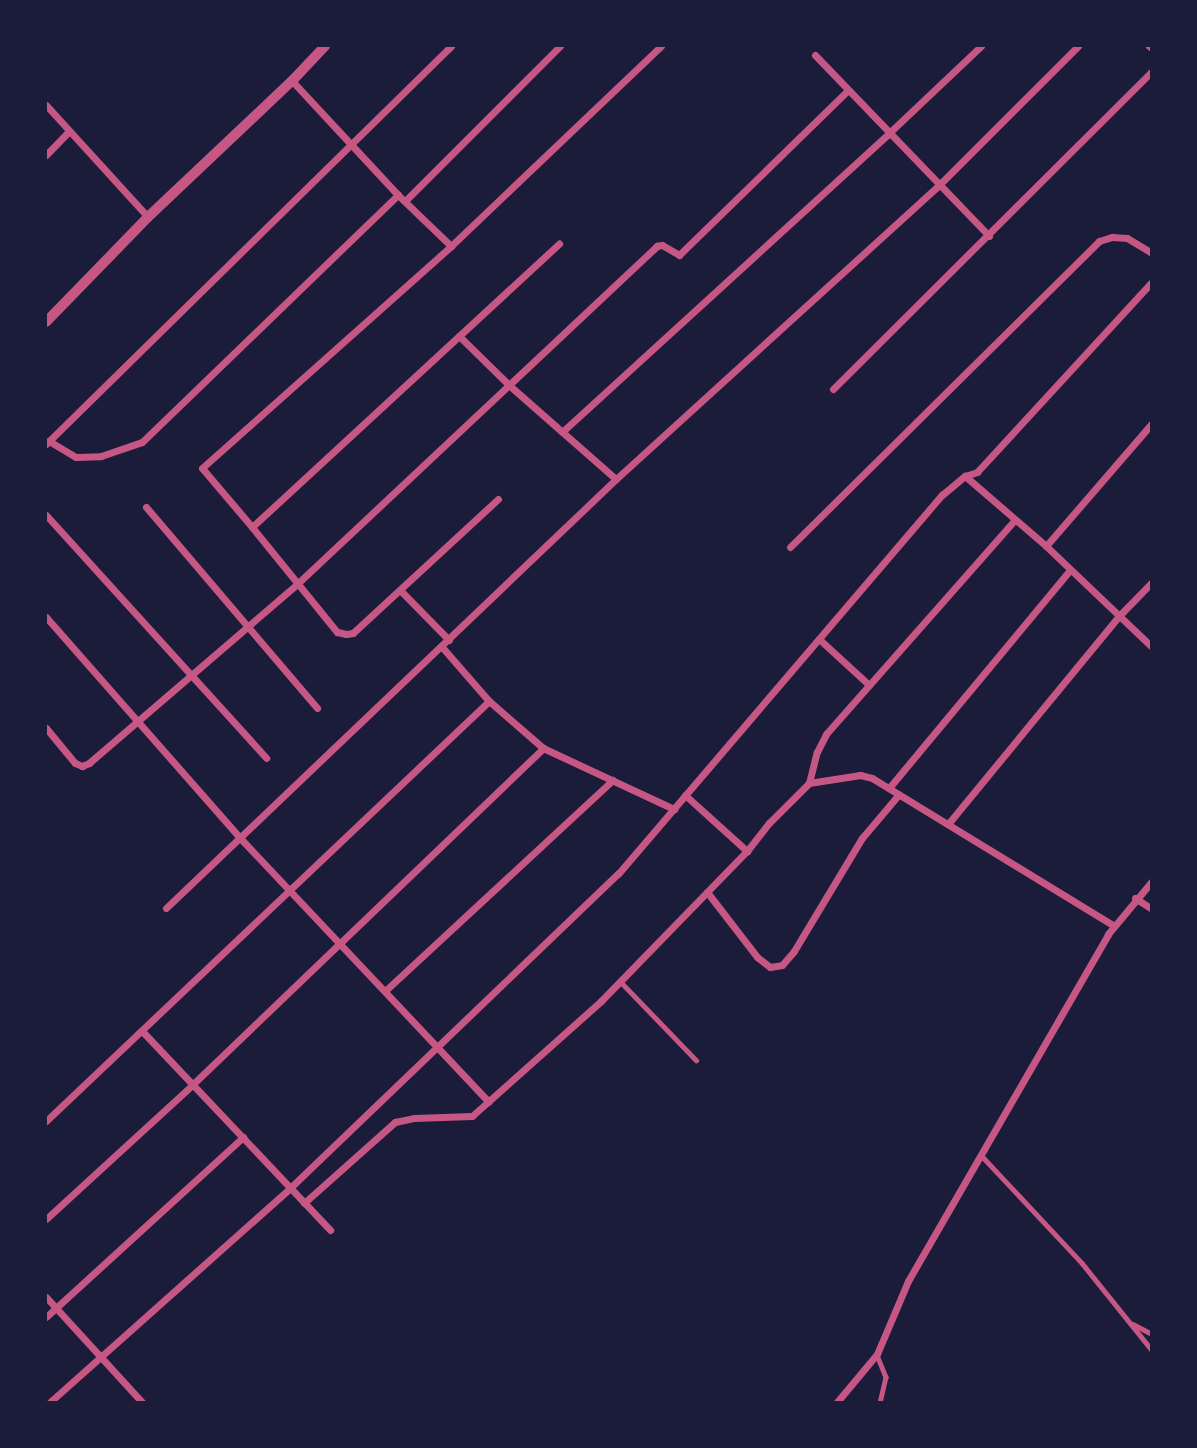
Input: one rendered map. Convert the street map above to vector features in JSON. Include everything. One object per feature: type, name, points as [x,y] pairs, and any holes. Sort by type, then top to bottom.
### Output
[{"type":"street","points":[[46,322],[148,217],[292,81],[325,46]]},
{"type":"street","points":[[398,195],[142,442],[101,456],[76,457],[47,443],[451,46]]},
{"type":"street","points":[[405,201],[560,46]]},
{"type":"street","points":[[498,499],[353,633],[346,634],[337,632],[202,468],[452,246],[661,46]]},
{"type":"street","points":[[562,432],[981,46]]},
{"type":"street","points":[[166,908],[616,479],[939,185],[1078,46]]},
{"type":"street","points":[[815,55],[888,134],[989,236]]},
{"type":"street","points":[[833,389],[1152,71]]},
{"type":"street","points":[[292,81],[398,195],[452,246]]},
{"type":"street","points":[[46,728],[75,763],[82,765],[137,722],[297,584],[657,246],[662,245],[679,255],[848,90]]},
{"type":"street","points":[[46,105],[148,217]]},
{"type":"street","points":[[46,155],[69,131]]},
{"type":"street","points":[[790,547],[1099,241],[1112,237],[1127,238],[1151,252]]},
{"type":"street","points":[[252,527],[559,244]]},
{"type":"street","points":[[50,1402],[290,1188],[618,874],[942,495],[965,476],[977,472],[1152,282]]},
{"type":"street","points":[[459,336],[510,386],[616,479]]},
{"type":"street","points":[[1046,546],[1152,424]]},
{"type":"street","points":[[965,476],[1046,546],[1152,648]]},
{"type":"street","points":[[146,507],[317,708]]},
{"type":"street","points":[[46,515],[267,758]]},
{"type":"street","points":[[304,1203],[395,1122],[414,1118],[472,1116],[620,981],[747,851],[769,823],[809,783],[817,752],[826,734],[1014,521]]},
{"type":"street","points":[[889,788],[1070,570]]},
{"type":"street","points":[[948,824],[1118,617],[1152,582]]},
{"type":"street","points":[[400,590],[450,640]]},
{"type":"street","points":[[46,617],[241,839],[440,1047],[488,1102]]},
{"type":"street","points":[[818,639],[869,685]]},
{"type":"street","points":[[442,647],[489,701],[543,748],[674,809]]},
{"type":"street","points":[[46,1121],[489,701]]},
{"type":"street","points":[[46,1219],[192,1085],[543,748]]},
{"type":"street","points":[[809,783],[860,775],[872,778],[1114,926]]},
{"type":"street","points":[[386,990],[613,780]]},
{"type":"street","points":[[707,892],[757,957],[770,967],[782,965],[794,951],[862,838],[900,794]]},
{"type":"street","points":[[685,795],[747,851]]},
{"type":"street","points":[[836,1402],[877,1354],[908,1281],[980,1155],[1114,926],[1152,881]]},
{"type":"street","points":[[1135,898],[1152,909]]},
{"type":"street","points":[[142,1031],[330,1230]]},
{"type":"street","points":[[46,1317],[243,1137]]},
{"type":"street","points":[[46,1297],[142,1402]]},
{"type":"lane","points":[[620,981],[696,1060]]},
{"type":"lane","points":[[980,1155],[1082,1263],[1152,1350]]},
{"type":"lane","points":[[1132,1323],[1152,1334]]},
{"type":"lane","points":[[877,1354],[886,1377],[880,1402]]}]
